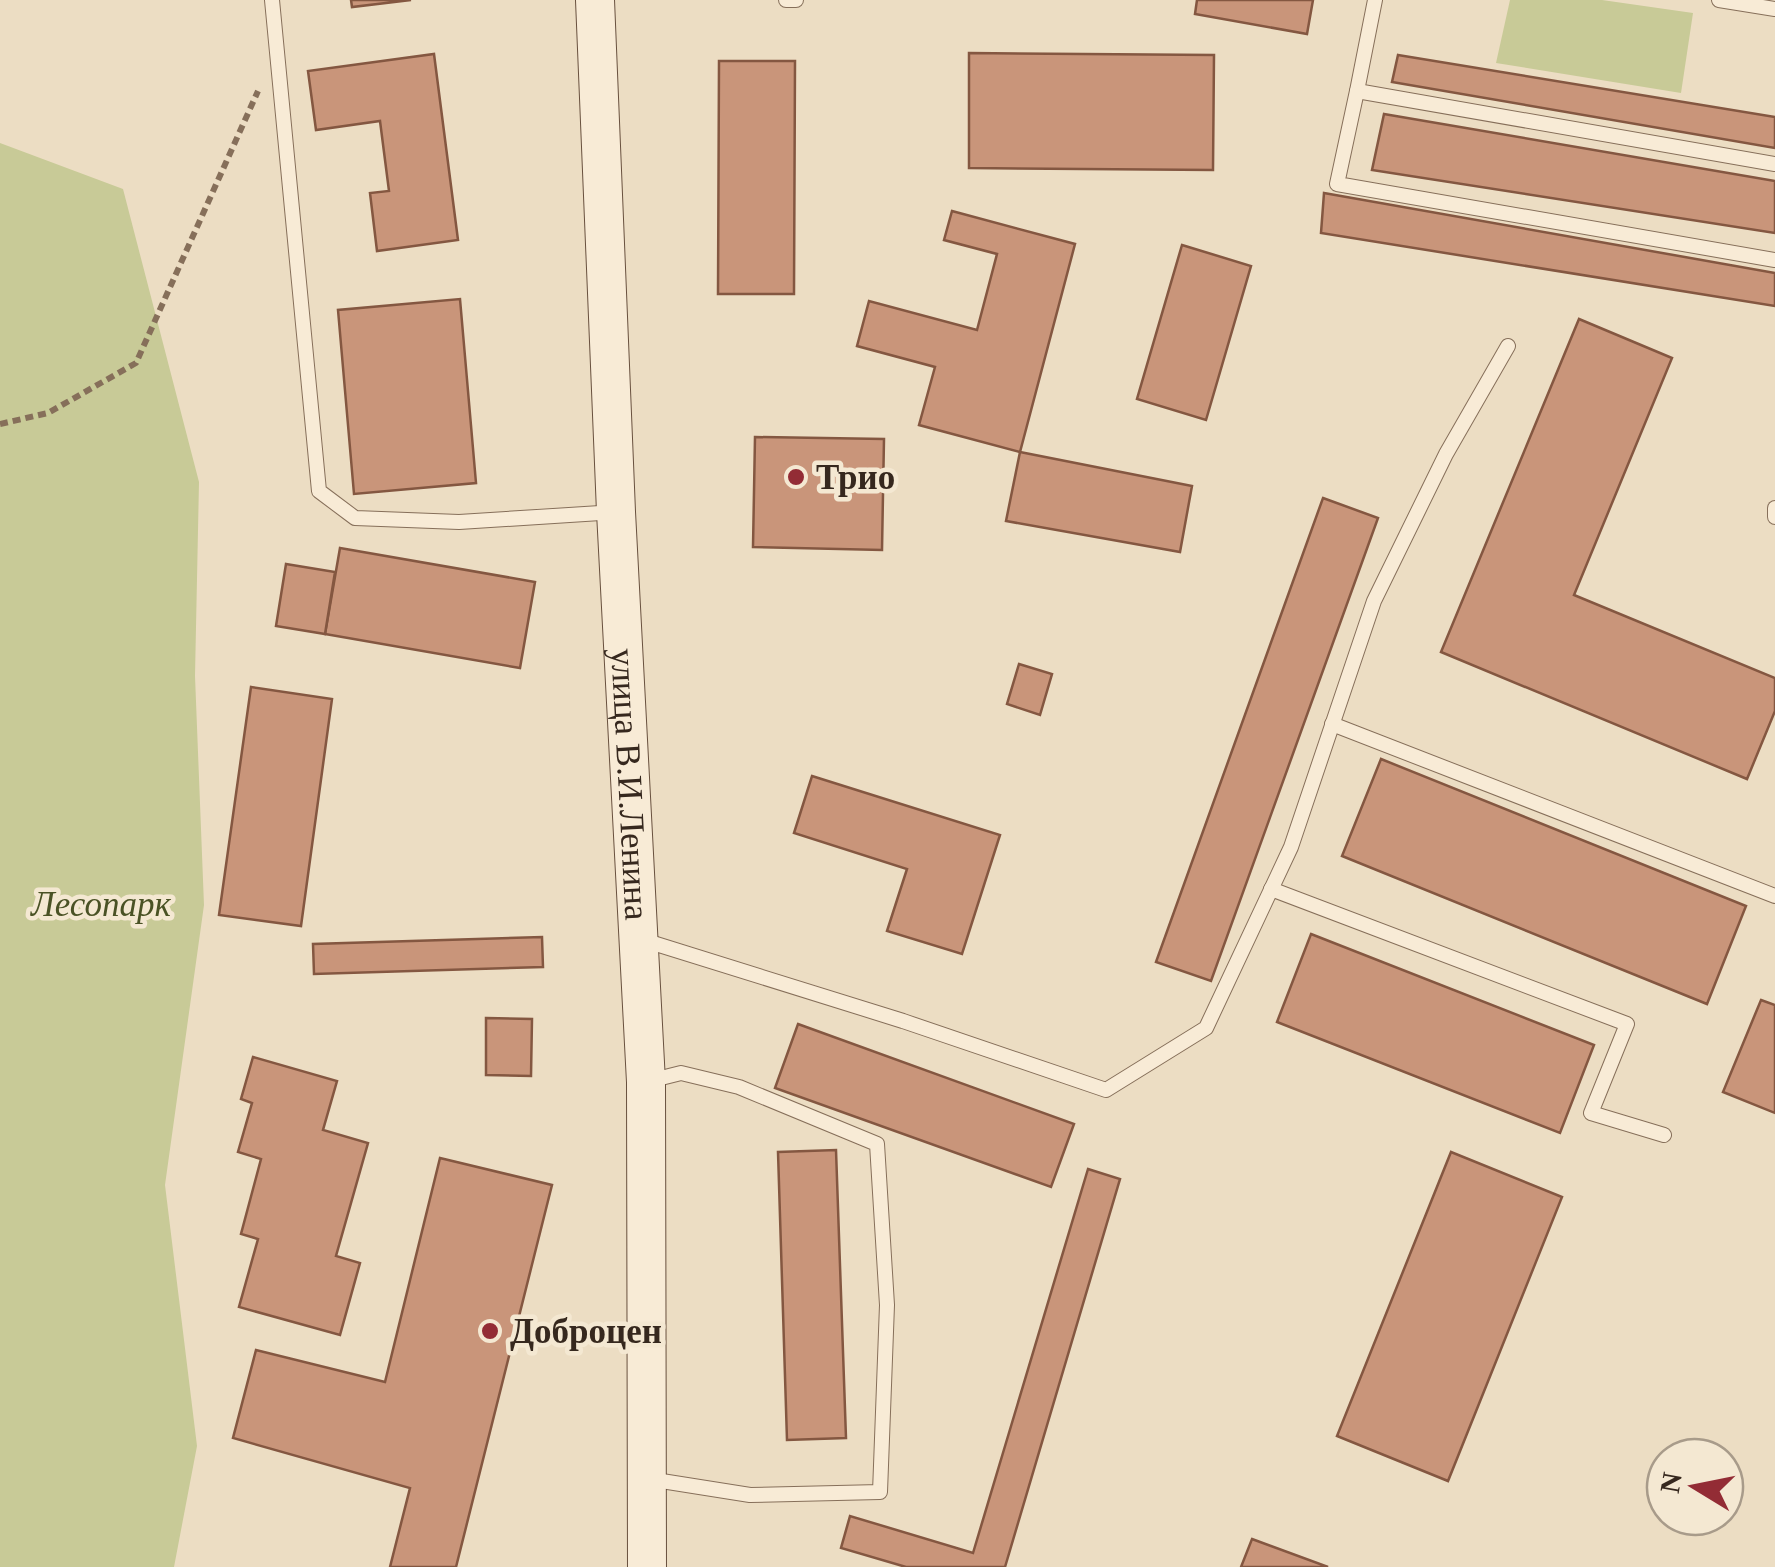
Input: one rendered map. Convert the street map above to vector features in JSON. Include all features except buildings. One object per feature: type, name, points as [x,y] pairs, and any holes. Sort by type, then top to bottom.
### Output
[{"type":"main road","name":"улица В.И.Ленина","points":[[595,0],[616,512],[646,1082],[647,1567]]},
{"type":"lane","points":[[272,0],[318,491],[356,518],[459,522],[616,512]]},
{"type":"lane","points":[[786,0],[796,0]]},
{"type":"lane","points":[[1375,0],[1337,184],[1775,260]]},
{"type":"lane","points":[[1719,0],[1775,9]]},
{"type":"lane","points":[[1358,90],[1775,164]]},
{"type":"lane","points":[[639,938],[904,1021],[1106,1090],[1206,1028],[1291,848],[1374,600],[1446,454],[1508,346]]},
{"type":"lane","points":[[1775,508],[1775,517]]},
{"type":"lane","points":[[1332,724],[1775,896]]},
{"type":"lane","points":[[1271,890],[1626,1024],[1591,1112],[1664,1135]]},
{"type":"lane","points":[[646,1082],[681,1073],[739,1087],[878,1144],[887,1305],[880,1492],[750,1496],[648,1479]]},
{"type":"path","points":[[0,424],[48,412],[136,363],[276,49]]},
{"type":"green space","points":[[1510,0],[1602,0],[1693,13],[1681,93],[1496,63]]},
{"type":"green space","name":"Лесопарк","points":[[0,143],[123,189],[199,482],[195,676],[204,905],[165,1185],[197,1446],[174,1567],[0,1567]]},
{"type":"place","name":"Трио","points":[[796,477]]},
{"type":"place","name":"Доброцен","points":[[490,1331]]}]
